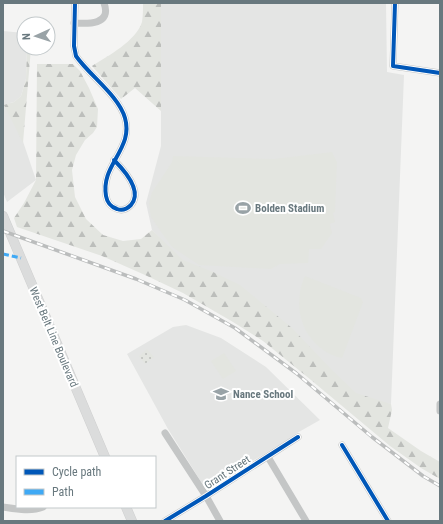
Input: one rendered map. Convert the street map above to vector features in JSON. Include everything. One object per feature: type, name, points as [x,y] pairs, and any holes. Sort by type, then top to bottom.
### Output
[{"type":"main road","name":"West Belt Line Boulevard","points":[[3,216],[104,456]]},
{"type":"main road","points":[[126,508],[132,521]]},
{"type":"street","points":[[75,3],[74,49],[76,56],[116,100],[125,118],[127,129],[125,139],[114,160],[111,166],[106,184],[106,194],[110,205],[116,209],[123,210],[130,206],[133,202],[135,194],[124,171],[114,160]]},
{"type":"street","points":[[74,23],[91,24],[101,20],[106,13],[104,3]]},
{"type":"street","points":[[395,3],[393,66],[440,73]]},
{"type":"street","points":[[440,404],[440,411]]},
{"type":"street","points":[[166,433],[220,521]]},
{"type":"street","name":"Grant Street","points":[[165,521],[298,437]]},
{"type":"street","points":[[342,446],[388,521]]},
{"type":"street","points":[[268,457],[306,521]]},
{"type":"street","points":[[3,507],[18,510],[38,510],[41,508]]},
{"type":"shaded area","points":[[161,3],[386,3],[387,72],[404,75],[391,404],[359,401],[192,273],[152,230],[146,203],[161,146]]},
{"type":"shaded area","points":[[3,31],[16,32],[16,56],[27,56],[26,79],[21,96],[14,102],[10,103],[36,180],[7,202],[3,192]]},
{"type":"shaded area","name":"Nance School","points":[[186,325],[221,338],[266,367],[320,420],[205,488],[168,429],[127,354],[173,327]]},
{"type":"green space","points":[[143,3],[161,3],[161,111],[135,88],[121,99],[92,66],[128,42],[139,29],[142,22]]},
{"type":"green space","points":[[27,56],[30,56],[23,143],[4,105],[14,102],[21,96],[26,79]]},
{"type":"green space","points":[[37,64],[73,64],[80,71],[98,109],[97,127],[85,140],[76,155],[72,170],[75,197],[86,219],[103,235],[123,241],[141,239],[152,230],[183,260],[240,285],[292,328],[356,393],[391,404],[392,410],[388,428],[440,462],[440,479],[421,468],[390,446],[263,341],[233,322],[183,293],[102,256],[17,227],[14,218],[36,180]]},
{"type":"green space","name":"Bolden Stadium","points":[[332,152],[337,162],[335,212],[333,213],[335,222],[330,224],[332,233],[321,249],[309,249],[308,263],[280,264],[271,269],[199,265],[172,247],[151,217],[149,203],[152,192],[172,162],[173,156],[274,159]]},
{"type":"green space","points":[[305,276],[361,298],[363,302],[342,358],[334,356],[320,348],[312,340],[306,330],[302,320],[299,298]]},
{"type":"green space","points":[[147,349],[154,357],[145,364],[139,356]]},
{"type":"green space","points":[[224,353],[236,371],[223,379],[211,361]]},
{"type":"railway","points":[[3,231],[136,279],[185,300],[235,328],[296,373],[372,437],[423,476],[440,486]]},
{"type":"marked path","points":[[3,254],[21,258]]},
{"type":"cycle path","points":[[75,3],[74,46],[76,56],[117,102],[126,121],[125,139],[115,159],[112,166],[106,180],[105,187],[110,204],[119,210],[123,210],[131,205],[134,199],[134,187],[123,169],[118,164],[114,160]]},
{"type":"cycle path","points":[[395,3],[393,66],[440,73]]},
{"type":"cycle path","points":[[165,521],[298,437]]},
{"type":"cycle path","points":[[342,445],[388,521]]},
{"type":"place","name":"Bolden Stadium","points":[[243,208]]},
{"type":"place","name":"Nance School","points":[[221,394]]}]
